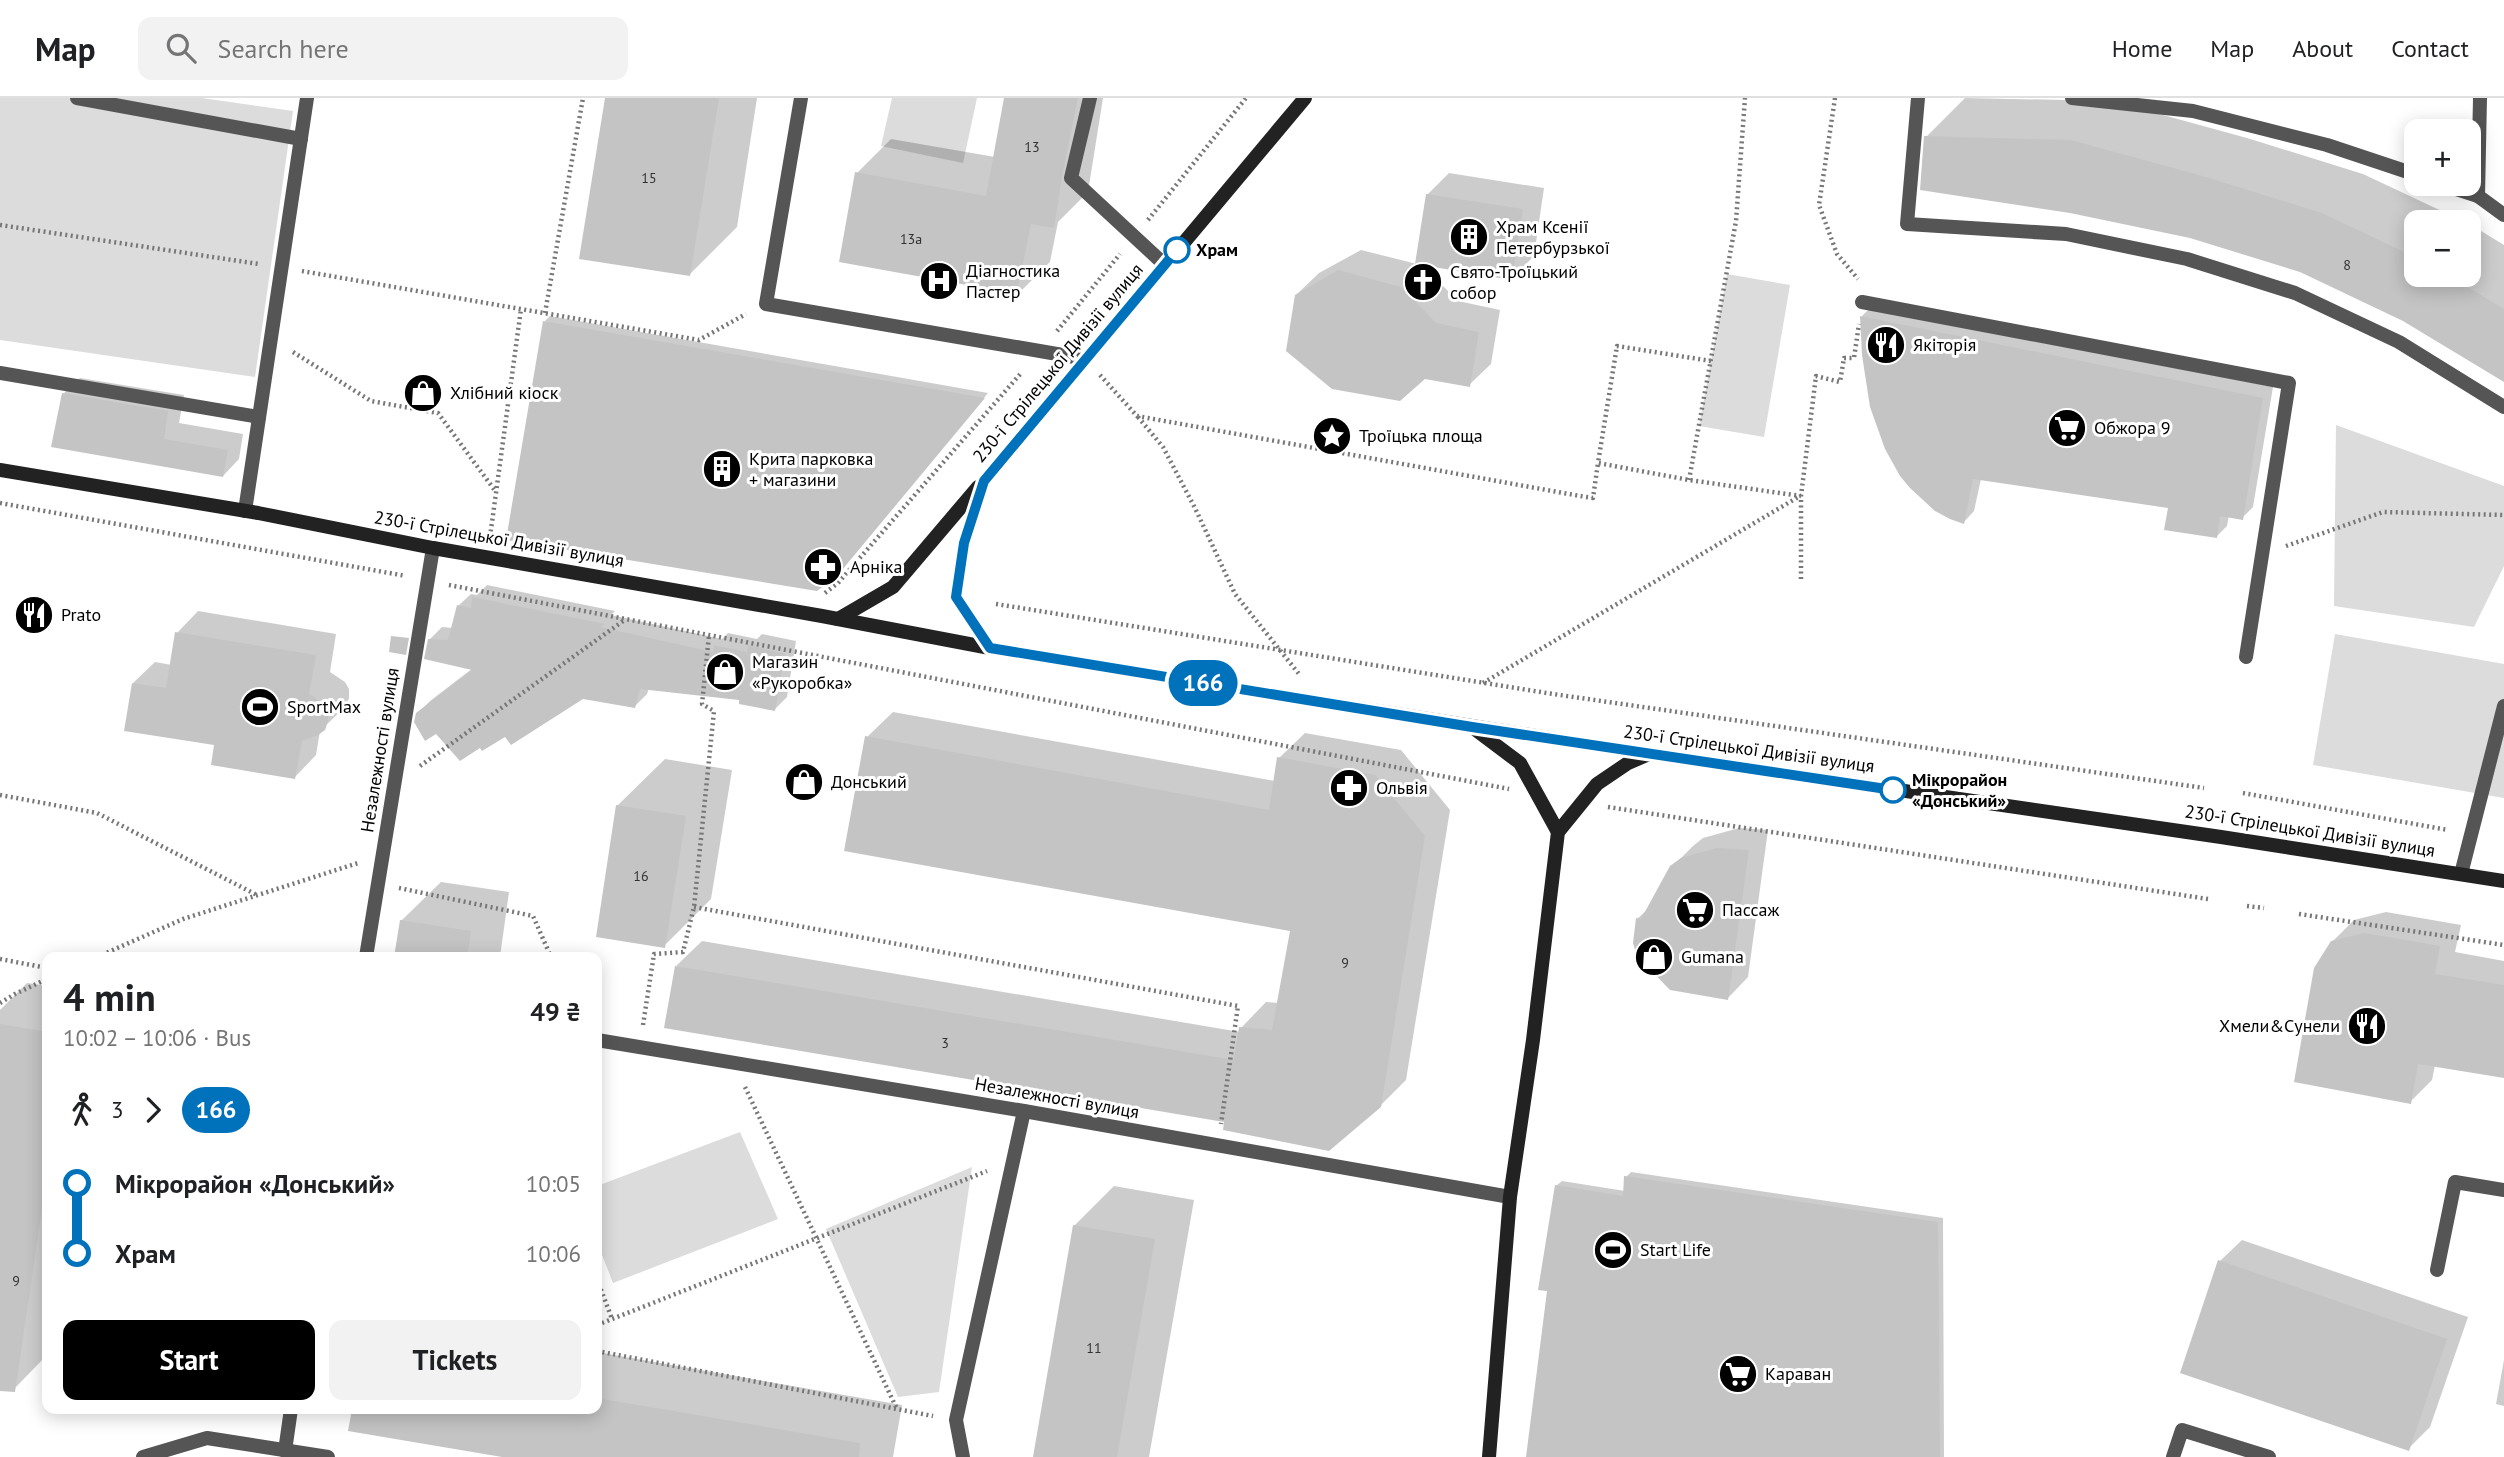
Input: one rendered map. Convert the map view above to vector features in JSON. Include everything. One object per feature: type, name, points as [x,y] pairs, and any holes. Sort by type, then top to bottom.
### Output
[{"type":"street","points":[[77,98],[301,139]]},
{"type":"street","points":[[245,511],[307,98]]},
{"type":"street","points":[[801,98],[766,304],[1086,359]]},
{"type":"street","points":[[1090,98],[1071,178],[1165,265]]},
{"type":"street","name":"230-ї Стрілецької Дивізії вулиця","points":[[990,648],[956,597],[964,543],[984,481],[1305,98]]},
{"type":"street","points":[[1918,98],[1907,224],[2066,234],[2199,262],[2295,293],[2399,342],[2504,407]]},
{"type":"street","points":[[2072,98],[2193,111],[2327,145],[2404,172]]},
{"type":"street","points":[[2480,98],[2480,119]]},
{"type":"street","points":[[2478,196],[2504,215]]},
{"type":"street","points":[[1862,302],[2289,383],[2246,657]]},
{"type":"street","points":[[0,373],[259,417]]},
{"type":"street","name":"230-ї Стрілецької Дивізії вулиця","points":[[0,470],[245,511],[487,558],[990,648],[1472,727],[2504,881]]},
{"type":"street","points":[[838,619],[893,587],[984,481]]},
{"type":"street","name":"Незалежності вулиця","points":[[367,952],[433,548]]},
{"type":"street","points":[[2461,874],[2504,706]]},
{"type":"street","points":[[1472,727],[1520,763],[1558,832]]},
{"type":"street","points":[[1489,1457],[1510,1197],[1533,1040],[1558,832],[1597,784],[1628,763],[1649,754]]},
{"type":"street","name":"Незалежності вулиця","points":[[602,1041],[1024,1111],[1510,1197]]},
{"type":"street","points":[[963,1457],[956,1420],[1024,1111]]},
{"type":"street","points":[[2437,1270],[2455,1182],[2504,1190]]},
{"type":"street","points":[[285,1451],[290,1414]]},
{"type":"street","points":[[2174,1457],[2182,1430],[2269,1457]]},
{"type":"street","points":[[143,1457],[206,1438],[268,1452],[285,1451],[319,1456]]},
{"type":"path","points":[[545,313],[583,98]]},
{"type":"path","points":[[1689,480],[1737,221],[1745,98]]},
{"type":"path","points":[[1801,579],[1801,496],[1816,376],[1840,382],[1844,358],[1854,358],[1864,286],[1837,254],[1819,205],[1835,98]]},
{"type":"path","points":[[0,225],[282,268],[699,340],[766,304]]},
{"type":"path","points":[[487,558],[521,309]]},
{"type":"path","points":[[271,339],[371,401],[438,413],[496,492]]},
{"type":"path","points":[[1137,416],[1593,498],[1617,346],[1711,362]]},
{"type":"path","points":[[1086,359],[1163,447],[1235,594],[1321,702]]},
{"type":"path","points":[[1598,463],[1689,480],[1801,496]]},
{"type":"path","points":[[1483,683],[1801,496]]},
{"type":"path","points":[[0,503],[428,580],[1511,790]]},
{"type":"path","points":[[2262,554],[2383,512],[2504,515]]},
{"type":"path","points":[[996,604],[1483,683],[2204,788]]},
{"type":"path","points":[[394,785],[626,619]]},
{"type":"path","points":[[640,1047],[654,954],[683,952],[694,907],[714,710],[702,704],[709,635]]},
{"type":"path","points":[[2243,793],[2472,834]]},
{"type":"path","points":[[0,795],[97,813],[257,895]]},
{"type":"path","points":[[1600,806],[2208,899]]},
{"type":"path","points":[[108,952],[183,919],[383,855]]},
{"type":"path","points":[[378,884],[533,916],[549,952]]},
{"type":"path","points":[[2247,906],[2264,908]]},
{"type":"path","points":[[694,907],[1238,1006],[1217,1145]]},
{"type":"path","points":[[2299,914],[2504,946]]},
{"type":"path","points":[[0,959],[42,967]]},
{"type":"path","points":[[0,1003],[42,981]]},
{"type":"path","points":[[733,1062],[897,1409]]},
{"type":"path","points":[[602,1323],[1014,1161]]},
{"type":"path","points":[[602,1292],[612,1319]]},
{"type":"path","points":[[602,1352],[956,1420]]},
{"type":"shaded area","points":[[0,98],[202,98],[293,111],[255,377],[0,340]]},
{"type":"shaded area","points":[[892,98],[977,98],[963,163],[881,146]]},
{"type":"shaded area","points":[[1727,274],[1790,285],[1764,437],[1699,426]]},
{"type":"shaded area","points":[[2336,425],[2504,486],[2504,566],[2474,627],[2334,606]]},
{"type":"shaded area","points":[[2335,634],[2504,664],[2504,798],[2313,765]]},
{"type":"shaded area","points":[[740,1132],[778,1219],[613,1283],[602,1255],[602,1184]]},
{"type":"shaded area","points":[[972,1167],[939,1392],[898,1397],[826,1229]]},
{"type":"building","points":[[605,98],[719,98],[690,276],[579,259]]},
{"type":"building","points":[[1004,98],[1078,98],[1054,228],[1031,224],[1016,298],[988,294],[989,289],[839,262],[855,172],[986,196]]},
{"type":"building","points":[[1924,136],[2071,140],[2206,177],[2322,213],[2404,252],[2404,287],[2468,287],[2504,309],[2504,382],[2403,321],[2300,272],[2190,238],[2070,213],[1920,190]]},
{"type":"building","name":"Храм Ксенії Петербурзької","points":[[1426,194],[1523,209],[1512,280],[1415,264]]},
{"type":"building","name":"Свято-Троїцький собор","points":[[1338,270],[1401,287],[1436,323],[1479,332],[1470,387],[1425,379],[1400,401],[1332,389],[1286,351],[1295,295]]},
{"type":"building","name":"Обжора 9","points":[[1860,316],[2263,398],[2243,520],[2220,516],[2217,538],[2164,530],[2168,508],[1973,479],[1964,524],[1950,519],[1935,511],[1910,488],[1885,449],[1870,407],[1862,355]]},
{"type":"building","name":"Крита парковка + магазини","points":[[543,321],[985,398],[837,576],[817,591],[506,540]]},
{"type":"building","points":[[62,393],[168,411],[164,439],[228,450],[223,477],[51,447]]},
{"type":"building","points":[[472,597],[605,624],[600,627],[713,652],[714,645],[747,652],[748,645],[785,654],[775,711],[739,704],[739,700],[640,689],[635,708],[583,699],[511,745],[505,737],[460,761],[436,734],[425,741],[414,722],[416,713],[472,670],[424,659],[428,639],[448,640],[457,605],[471,608]]},
{"type":"building","name":"SportMax","points":[[175,632],[316,655],[309,694],[324,704],[328,711],[328,721],[325,730],[302,741],[295,779],[211,765],[214,745],[124,731],[132,683],[166,688]]},
{"type":"building","points":[[391,636],[409,638],[406,655],[389,652]]},
{"type":"building","points":[[865,736],[1269,810],[1277,757],[1375,775],[1425,836],[1381,1107],[1329,1151],[1223,1130],[1224,1122],[664,1028],[675,966],[1234,1060],[1239,1027],[1272,1030],[1290,931],[844,851]]},
{"type":"building","points":[[616,805],[686,816],[665,948],[596,937]]},
{"type":"building","name":"Пассаж","points":[[1717,848],[1749,850],[1728,1000],[1670,990],[1637,956],[1633,943],[1636,918],[1641,919],[1670,866],[1681,858]]},
{"type":"building","points":[[400,920],[471,931],[468,952],[395,952]]},
{"type":"building","points":[[2364,933],[2440,946],[2435,974],[2504,985],[2504,1078],[2418,1064],[2411,1104],[2294,1082],[2314,968],[2331,941]]},
{"type":"building","points":[[0,1024],[42,1031],[42,1209],[15,1392],[0,1391]]},
{"type":"building","name":"Караван","points":[[1624,1176],[1938,1222],[1940,1457],[1526,1457],[1547,1291],[1538,1290],[1555,1185],[1623,1196]]},
{"type":"building","points":[[1073,1225],[1155,1239],[1117,1457],[1033,1457]]},
{"type":"building","points":[[2218,1260],[2447,1339],[2409,1451],[2180,1373]]},
{"type":"building","points":[[602,1399],[860,1443],[859,1457],[502,1457],[348,1431],[351,1414],[602,1414]]},
{"type":"bus line","name":"166","points":[[1177,250],[984,481],[964,543],[956,597],[990,648],[1472,727],[1893,790]]},
{"type":"place","name":"Храм Ксенії Петербурзької","points":[[1469,237]]},
{"type":"place","name":"Храм","points":[[1177,250]]},
{"type":"place","name":"Діагностика Пастер","points":[[939,281]]},
{"type":"place","name":"Свято-Троїцький собор","points":[[1423,282]]},
{"type":"place","name":"Якіторія","points":[[1886,345]]},
{"type":"place","name":"Хлібний кіоск","points":[[423,393]]},
{"type":"place","name":"Обжора 9","points":[[2067,428]]},
{"type":"place","name":"Троїцька площа","points":[[1332,436]]},
{"type":"place","name":"Крита парковка + магазини","points":[[722,469]]},
{"type":"place","name":"Арніка","points":[[823,567]]},
{"type":"place","name":"Prato","points":[[34,615]]},
{"type":"place","name":"Магазин «Рукоробка»","points":[[725,672]]},
{"type":"place","name":"SportMax","points":[[260,707]]},
{"type":"place","name":"Донський","points":[[804,782]]},
{"type":"place","name":"Ольвія","points":[[1349,788]]},
{"type":"place","name":"Мікрорайон «Донський»","points":[[1893,790]]},
{"type":"place","name":"Пассаж","points":[[1695,910]]},
{"type":"place","name":"Gumana","points":[[1654,957]]},
{"type":"place","name":"Хмели&Сунели","points":[[2367,1026]]},
{"type":"place","name":"Start Life","points":[[1613,1250]]},
{"type":"place","name":"Караван","points":[[1738,1374]]}]
